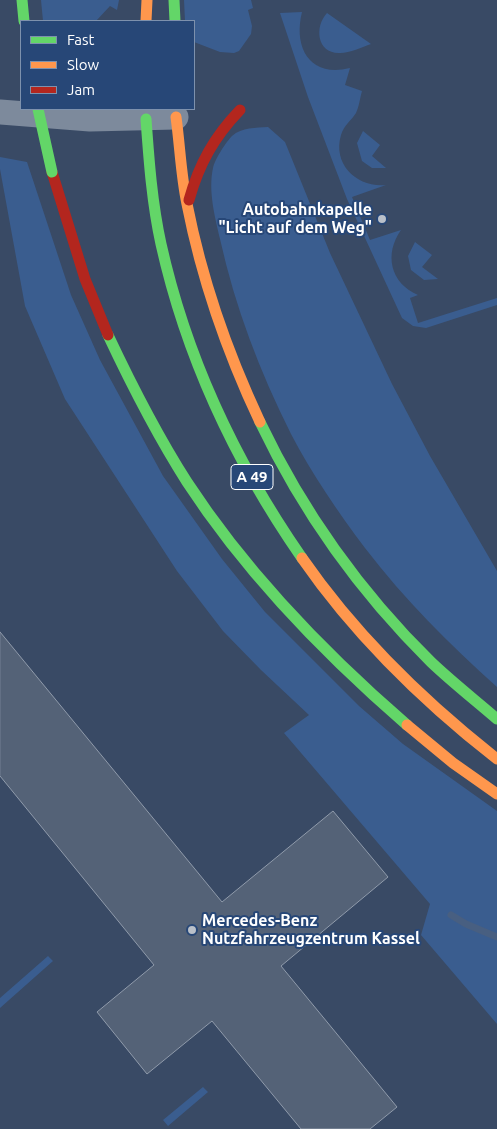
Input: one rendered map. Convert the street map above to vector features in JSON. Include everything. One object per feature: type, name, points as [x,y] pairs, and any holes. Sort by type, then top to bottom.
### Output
[{"type":"main road","points":[[22,0],[24,20]]},
{"type":"main road","points":[[145,0],[146,20]]},
{"type":"main road","points":[[174,0],[175,20]]},
{"type":"main road","points":[[38,110],[52,172],[72,242],[119,362],[182,473],[215,522],[295,618],[380,703],[444,756],[497,794]]},
{"type":"main road","points":[[188,204],[196,174],[209,146],[240,110]]},
{"type":"main road","name":"A 49","points":[[176,113],[178,151],[209,294],[227,346],[256,414],[300,495],[347,565],[387,614],[438,667],[497,720]]},
{"type":"main road","name":"A 49","points":[[146,114],[151,192],[164,254],[177,302],[205,379],[247,469],[295,548],[320,585],[343,612],[395,669],[459,728],[497,759]]},
{"type":"street","points":[[132,20],[145,0]]},
{"type":"street","points":[[0,101],[20,96]]},
{"type":"street","points":[[0,112],[90,120],[176,113]]},
{"type":"shaded area","points":[[41,0],[119,0],[117,10],[110,6],[97,20],[43,20]]},
{"type":"shaded area","points":[[184,0],[251,0],[253,8],[248,10],[252,26],[251,34],[239,51],[234,53],[220,52],[195,42],[195,20],[185,20]]},
{"type":"shaded area","points":[[302,12],[300,37],[308,57],[324,69],[350,68],[345,85],[362,91],[356,113],[342,132],[339,146],[340,156],[344,165],[357,178],[366,183],[386,185],[352,197],[370,240],[401,230],[393,249],[393,267],[401,283],[418,295],[410,298],[418,323],[497,298],[497,305],[426,328],[413,326],[402,318],[347,199],[308,97],[280,13]]},
{"type":"shaded area","points":[[327,13],[371,44],[344,53],[332,52],[326,49],[322,44],[319,32],[320,25]]},
{"type":"shaded area","points":[[268,127],[285,142],[330,253],[392,384],[430,456],[497,571],[497,687],[444,638],[411,603],[355,534],[299,449],[259,363],[241,314],[226,264],[214,213],[211,186],[214,164],[232,136],[245,129]]},
{"type":"shaded area","points":[[363,131],[380,145],[372,156],[386,168],[372,168],[362,161],[357,143]]},
{"type":"shaded area","points":[[0,157],[27,162],[71,295],[100,360],[163,476],[222,559],[265,612],[359,706],[403,744],[497,811],[497,1024],[421,935],[430,904],[284,733],[309,715],[223,631],[177,571],[65,399],[25,306],[0,169]]},
{"type":"shaded area","points":[[415,242],[432,255],[422,267],[438,279],[424,280],[411,270],[408,256]]},
{"type":"shaded area","points":[[48,956],[53,961],[0,1008],[0,998]]},
{"type":"shaded area","points":[[203,1087],[208,1092],[168,1126],[163,1120]]},
{"type":"building","points":[[0,632],[222,902],[333,811],[388,877],[281,966],[397,1107],[370,1129],[301,1129],[212,1021],[147,1074],[97,1012],[154,965],[0,776]]},
{"type":"waterway","points":[[451,915],[466,924],[497,937]]},
{"type":"traffic: fast","points":[[22,0],[24,20]]},
{"type":"traffic: fast","points":[[174,0],[175,20]]},
{"type":"traffic: fast","points":[[38,110],[52,172]]},
{"type":"traffic: fast","points":[[146,119],[155,213],[161,244],[184,327],[199,368],[235,446],[278,522],[302,558]]},
{"type":"traffic: fast","points":[[108,335],[165,446],[210,516],[235,549],[261,581],[317,641],[407,725]]},
{"type":"traffic: fast","points":[[260,422],[314,518],[357,579],[431,662],[497,719]]},
{"type":"traffic: slow","points":[[146,20],[147,0]]},
{"type":"traffic: slow","points":[[176,117],[185,193],[200,260],[226,342],[260,422]]},
{"type":"traffic: slow","points":[[302,558],[345,614],[392,666],[443,714],[497,759]]},
{"type":"traffic: slow","points":[[407,725],[453,763],[497,794]]},
{"type":"traffic: jam","points":[[189,200],[208,152],[222,130],[240,110]]},
{"type":"traffic: jam","points":[[52,172],[85,279],[108,335]]},
{"type":"place","name":"Autobahnkapelle \"Licht auf dem Weg\"","points":[[382,219]]},
{"type":"place","name":"Mercedes-Benz Nutzfahrzeugzentrum Kassel","points":[[192,930]]}]
